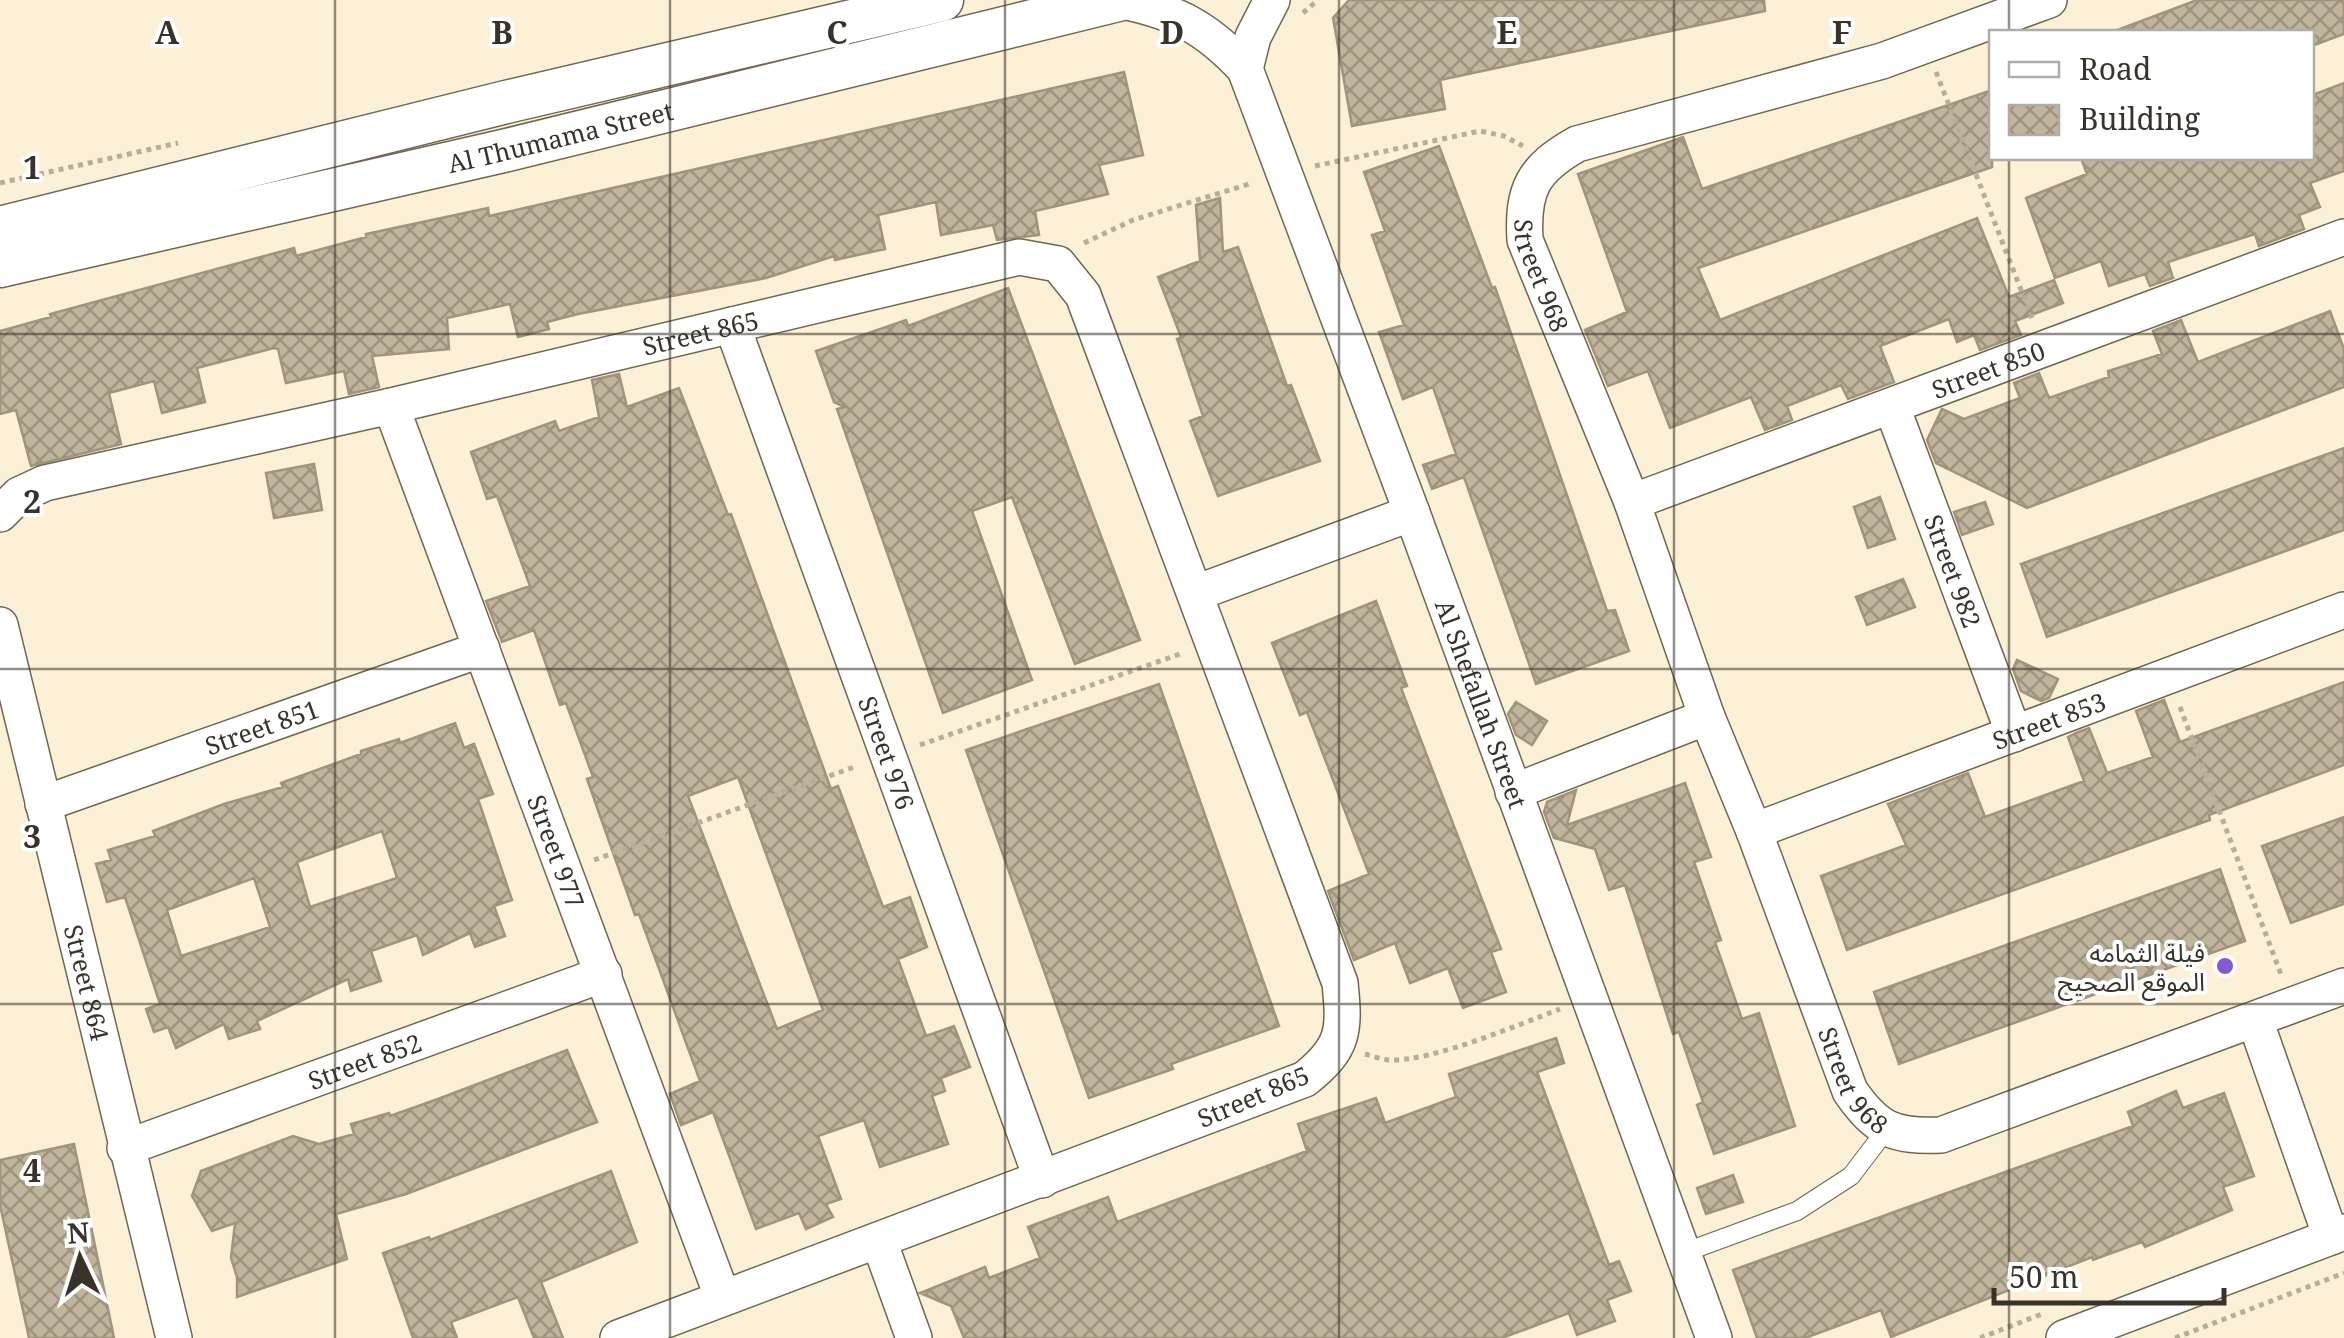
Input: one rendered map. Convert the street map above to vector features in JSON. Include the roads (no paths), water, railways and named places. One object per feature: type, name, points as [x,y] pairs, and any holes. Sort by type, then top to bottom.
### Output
[{"type":"street","name":"Al Thumama Street","points":[[0,228],[487,107],[942,0]]},
{"type":"street","name":"Al Thumama Street","points":[[0,266],[503,152],[1118,0]]},
{"type":"street","name":"Al Shefallah Street","points":[[1118,0],[1154,7],[1189,21],[1220,42],[1245,70],[1714,1338]]},
{"type":"street","points":[[1245,70],[1253,37],[1272,0]]},
{"type":"street","name":"Street 968","points":[[2049,0],[1926,46],[1577,144],[1551,159],[1533,180],[1523,207],[1525,240],[1632,502],[1707,717],[1754,831],[1850,1091],[1866,1114],[1886,1130],[1912,1136],[1941,1135],[2344,986]]},
{"type":"street","name":"Street 850","points":[[1632,502],[2344,238]]},
{"type":"street","name":"Street 865","points":[[0,514],[19,496],[46,484],[1019,257],[1058,264],[1082,295],[1340,983],[1340,1040],[1325,1063],[1305,1079],[618,1338]]},
{"type":"street","name":"Street 976","points":[[732,325],[1042,1180]]},
{"type":"street","name":"Street 977","points":[[391,406],[722,1296]]},
{"type":"street","name":"Street 982","points":[[1892,406],[2014,734]]},
{"type":"street","points":[[1196,592],[1412,514]]},
{"type":"street","name":"Street 853","points":[[1754,831],[2344,610]]},
{"type":"street","name":"Street 864","points":[[0,626],[174,1338]]},
{"type":"street","name":"Street 851","points":[[43,804],[482,649]]},
{"type":"street","points":[[1513,792],[1707,717]]},
{"type":"street","name":"Street 852","points":[[125,1148],[604,974]]},
{"type":"street","points":[[2064,1338],[2338,1235],[2255,1020]]},
{"type":"street","points":[[878,1241],[914,1338]]},
{"type":"lane","points":[[1683,1252],[1797,1210],[1851,1176],[1886,1130]]},
{"type":"place","name":"فيلة الثمامه الموقع الصحيح","points":[[2225,966]]}]
